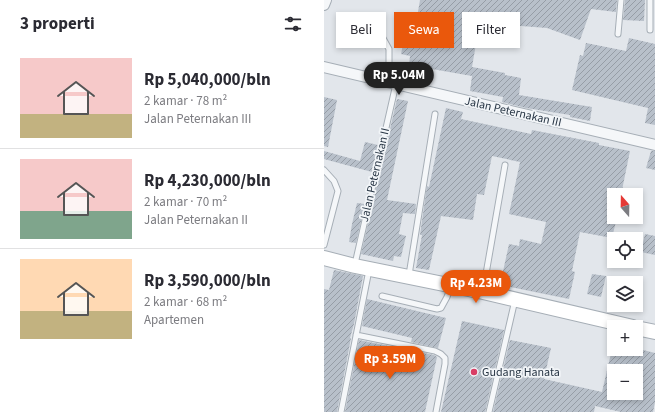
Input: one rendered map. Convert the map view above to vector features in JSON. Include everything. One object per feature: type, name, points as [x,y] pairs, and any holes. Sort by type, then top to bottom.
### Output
[{"type":"street","points":[[324,5],[326,0]]},
{"type":"street","name":"Jalan Peternakan III","points":[[324,67],[655,145]]},
{"type":"street","points":[[324,258],[355,266],[483,292],[607,321]]},
{"type":"street","points":[[643,329],[655,332]]},
{"type":"lane","points":[[618,34],[621,0]]},
{"type":"lane","points":[[650,0],[650,30]]},
{"type":"lane","points":[[385,81],[389,67],[389,49],[386,44]]},
{"type":"lane","name":"Jalan Peternakan II","points":[[355,266],[396,84]]},
{"type":"lane","points":[[409,276],[435,114]]},
{"type":"lane","points":[[483,292],[505,165]]},
{"type":"lane","points":[[324,170],[334,181],[338,191],[324,245]]},
{"type":"lane","points":[[340,412],[370,269]]},
{"type":"lane","points":[[382,296],[437,309],[441,308],[448,297],[451,285]]},
{"type":"lane","points":[[489,412],[514,300]]},
{"type":"lane","points":[[356,335],[435,351],[441,354],[445,358],[445,364],[436,412]]},
{"type":"building","points":[[420,0],[617,0],[616,12],[591,9],[580,40],[547,28],[520,26],[520,12],[462,12],[462,48],[475,48],[472,67],[505,73],[505,75],[521,78],[519,95],[592,107],[590,121],[570,117],[570,115],[526,108],[502,102],[503,97],[470,91],[472,76],[409,65],[410,56],[401,54],[402,48],[454,48],[454,12],[418,12]]},
{"type":"building","points":[[625,0],[645,0],[644,21],[623,20]]},
{"type":"building","points":[[629,38],[655,44],[655,125],[645,123],[648,108],[572,90],[580,55],[583,56],[586,43],[626,51]]},
{"type":"building","points":[[324,97],[337,100],[328,147],[324,146]]},
{"type":"building","points":[[397,99],[408,101],[387,200],[416,204],[415,214],[403,213],[399,234],[406,236],[401,257],[394,256],[393,261],[361,254]]},
{"type":"building","points":[[446,108],[463,112],[461,119],[531,134],[532,130],[599,143],[599,145],[630,151],[622,188],[607,188],[607,224],[615,224],[613,232],[607,232],[607,237],[580,232],[572,271],[575,272],[569,299],[500,285],[509,244],[519,246],[520,239],[541,244],[546,222],[509,214],[520,162],[492,156],[484,195],[477,194],[473,220],[441,216],[429,270],[416,268],[422,235],[420,235],[427,186],[429,187]]},
{"type":"building","points":[[365,142],[378,145],[372,172],[324,159],[324,151],[360,161]]},
{"type":"building","points":[[651,151],[655,151],[655,170],[646,168]]},
{"type":"building","points":[[357,203],[365,204],[356,243],[349,242]]},
{"type":"building","points":[[645,234],[655,236],[655,255],[643,252]]},
{"type":"building","points":[[334,270],[363,276],[337,412],[324,412],[324,289],[329,290]]},
{"type":"building","points":[[592,274],[606,276],[601,297],[587,294]]},
{"type":"building","points":[[367,299],[446,318],[438,348],[411,342],[412,338],[362,326]]},
{"type":"building","name":"Gudang Hanata","points":[[462,321],[504,330],[485,412],[441,412]]},
{"type":"building","points":[[359,340],[434,355],[437,357],[425,412],[345,412]]},
{"type":"building","points":[[510,340],[551,348],[544,379],[602,392],[607,370],[607,400],[643,400],[643,364],[609,364],[610,356],[643,356],[643,350],[655,353],[655,402],[653,412],[621,412],[595,406],[594,412],[493,412]]},
{"type":"place","name":"Gudang Hanata","points":[[474,372]]}]
